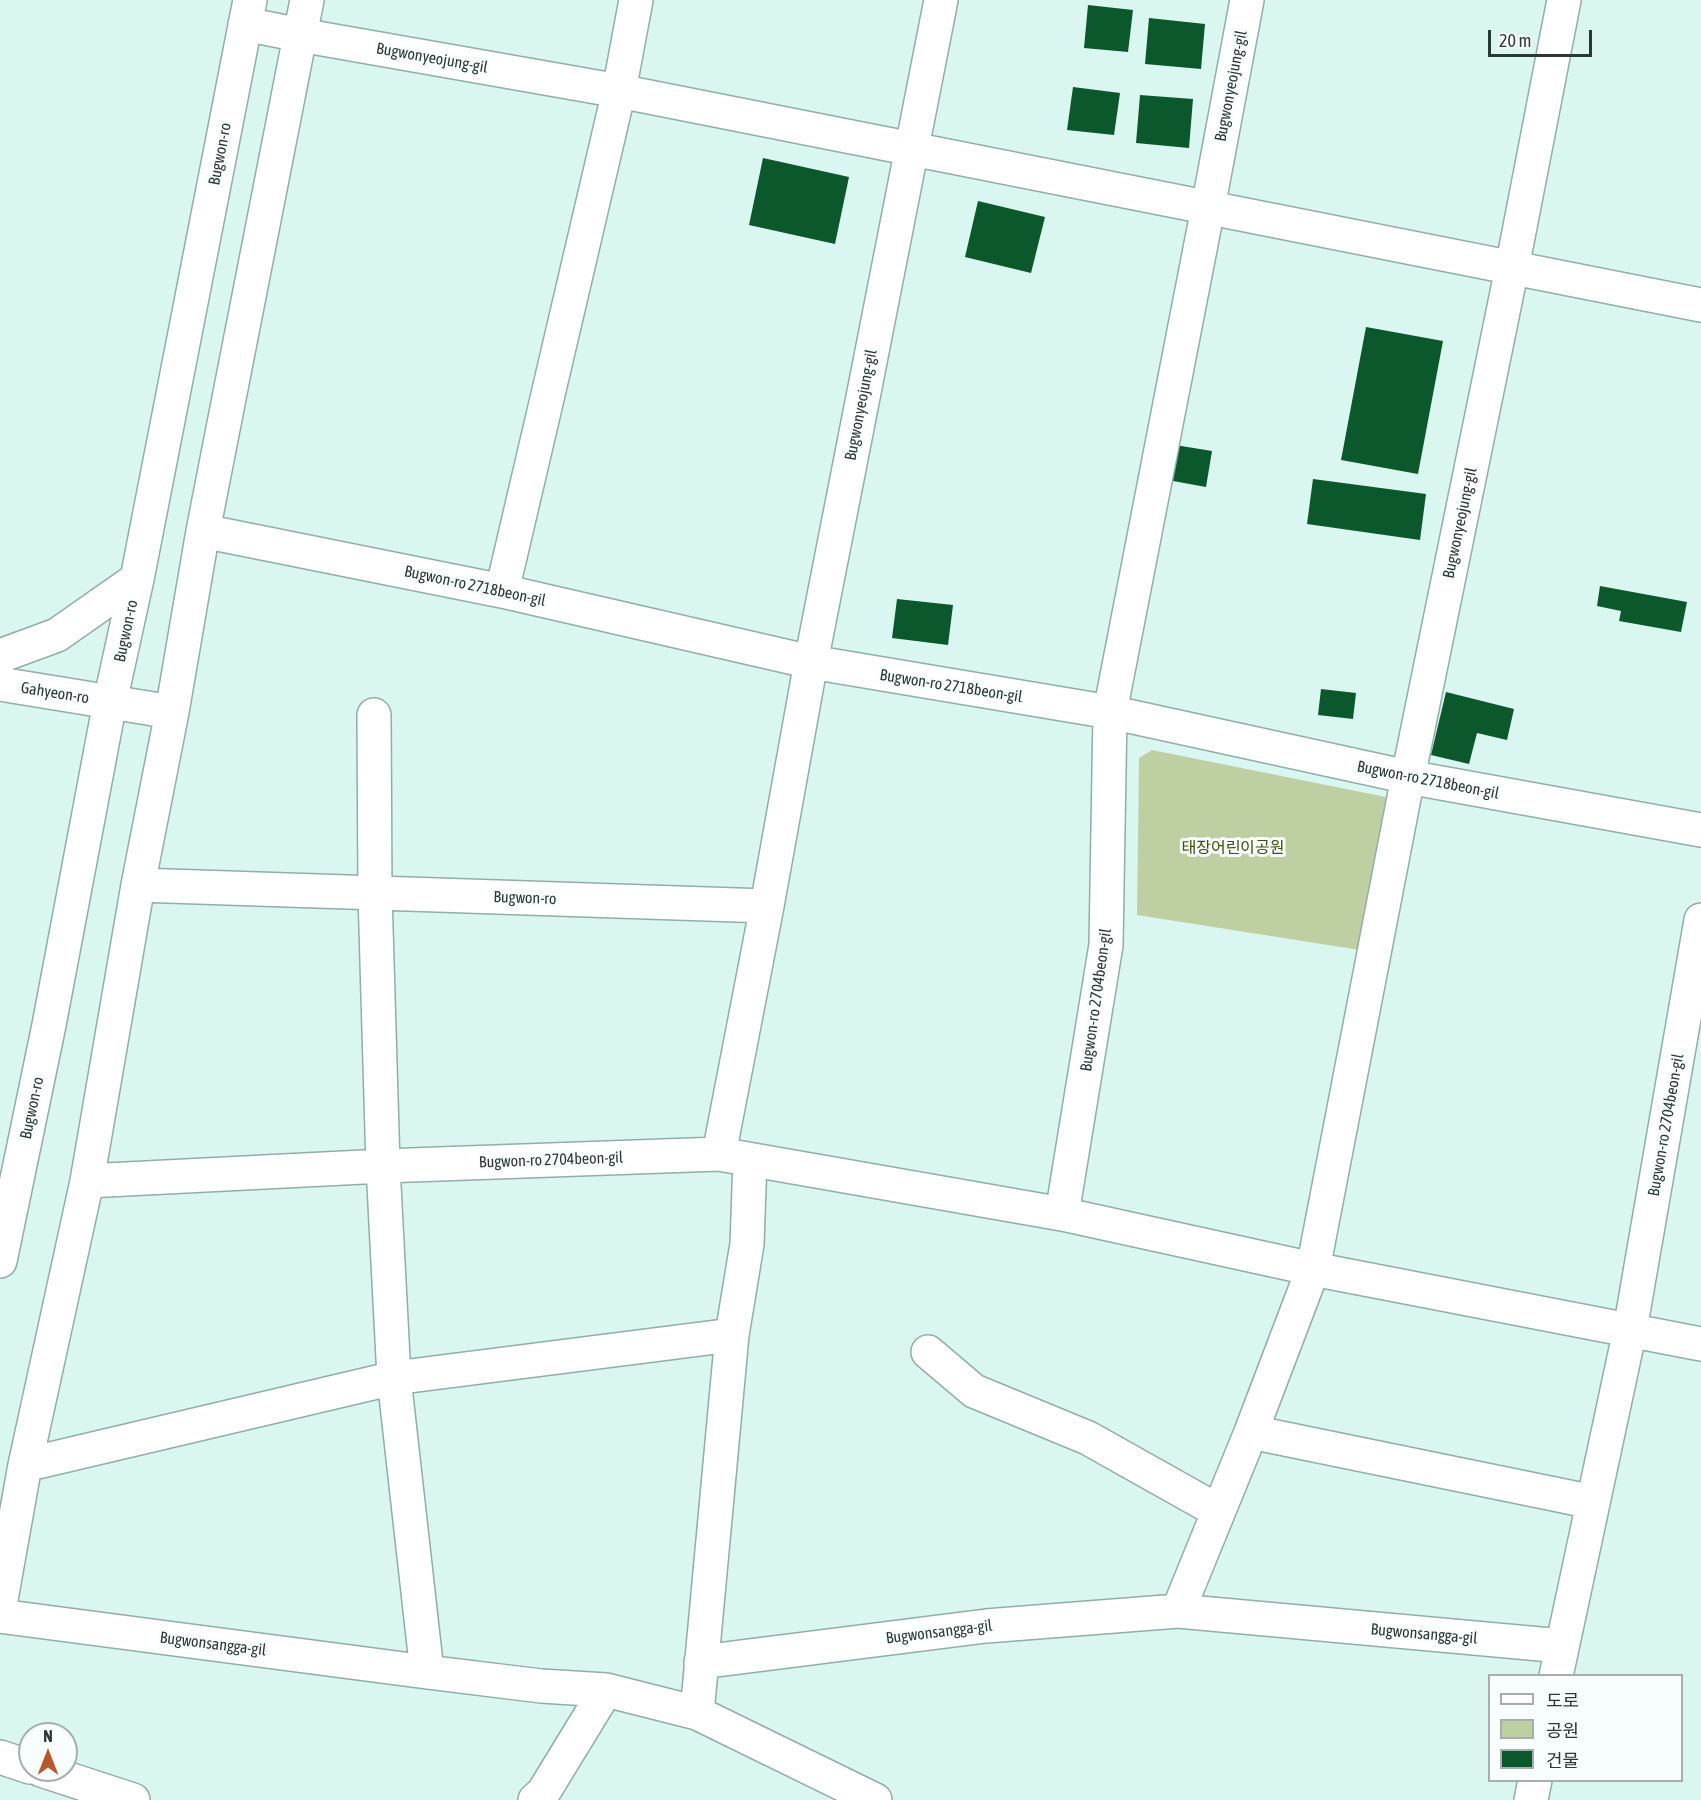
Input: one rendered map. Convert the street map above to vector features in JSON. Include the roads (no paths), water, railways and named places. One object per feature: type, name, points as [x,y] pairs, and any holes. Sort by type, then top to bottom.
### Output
[{"type":"street","points":[[0,1605],[25,1465],[87,1180],[203,531],[307,0]]},
{"type":"street","points":[[502,591],[619,91],[636,0]]},
{"type":"street","name":"Bugwonyeojung-gil","points":[[811,662],[941,0]]},
{"type":"street","name":"Bugwonyeojung-gil","points":[[1110,712],[1247,0]]},
{"type":"street","name":"Bugwonyeojung-gil","points":[[1408,777],[1564,0]]},
{"type":"street","name":"Bugwonyeojung-gil","points":[[248,12],[300,35],[619,91],[1701,305]]},
{"type":"street","name":"Bugwon-ro","points":[[0,1261],[50,1025],[111,702],[248,12]]},
{"type":"street","name":"Bugwon-ro 2718beon-gil","points":[[203,531],[502,591],[811,662],[1110,712],[1408,777],[1701,830]]},
{"type":"street","points":[[0,656],[57,635],[137,579]]},
{"type":"street","points":[[697,1713],[732,1335],[747,1244],[734,1157],[767,906],[811,662]]},
{"type":"street","name":"Gahyeon-ro","points":[[0,684],[172,712]]},
{"type":"street","name":"Bugwon-ro 2704beon-gil","points":[[1062,1215],[1106,945],[1110,712]]},
{"type":"street","points":[[374,715],[375,894],[383,1166],[394,1378],[427,1672]]},
{"type":"street","points":[[1178,1611],[1251,1432],[1313,1269],[1408,777]]},
{"type":"street","name":"Bugwon-ro","points":[[138,885],[767,906]]},
{"type":"street","name":"Bugwon-ro 2704beon-gil","points":[[1630,1330],[1701,920]]},
{"type":"street","name":"Bugwon-ro 2704beon-gil","points":[[87,1180],[383,1166],[734,1157],[1062,1215],[1313,1269],[1701,1344]]},
{"type":"street","name":"Bugwonsangga-gil","points":[[701,1662],[986,1626],[1178,1611],[1559,1661],[1630,1330]]},
{"type":"street","points":[[25,1465],[394,1378],[732,1335]]},
{"type":"street","points":[[928,1352],[974,1391],[1088,1438],[1218,1511]]},
{"type":"street","points":[[1251,1432],[1593,1502]]},
{"type":"street","name":"Bugwonsangga-gil","points":[[0,1616],[541,1686],[606,1690],[697,1713],[875,1800]]},
{"type":"street","points":[[535,1800],[543,1793],[606,1690]]},
{"type":"street","points":[[0,1757],[18,1763]]},
{"type":"street","points":[[78,1782],[133,1800]]},
{"type":"street","points":[[1530,1800],[1534,1782]]},
{"type":"park label","name":"태장어린이공원","points":[[1233,848]]}]
